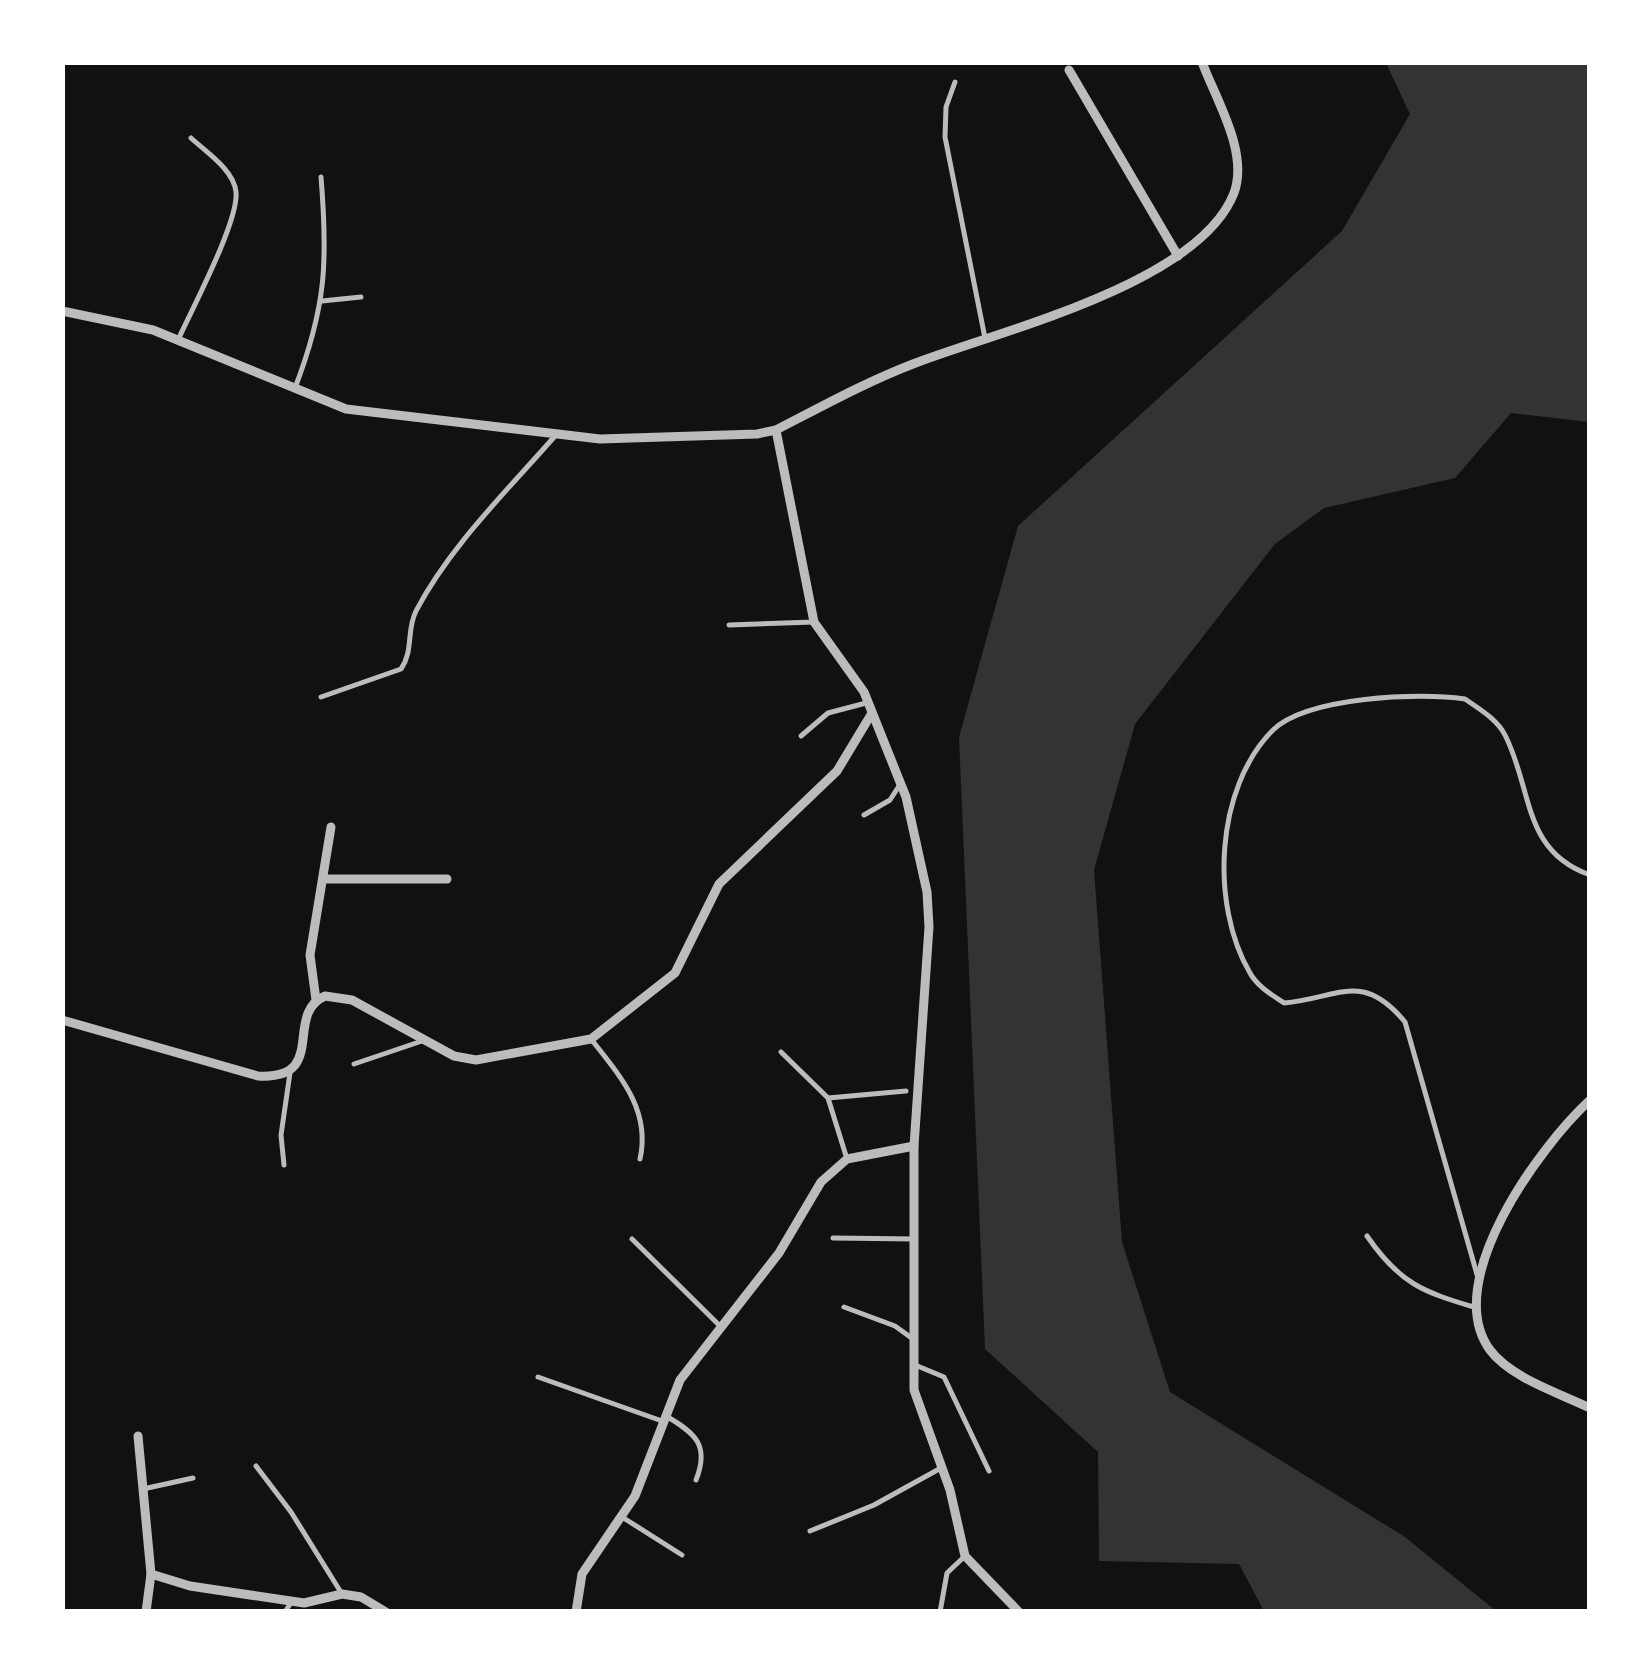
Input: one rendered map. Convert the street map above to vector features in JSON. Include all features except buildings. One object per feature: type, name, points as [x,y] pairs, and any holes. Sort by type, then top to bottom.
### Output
[{"type":"street","points":[[62,311],[133,324],[346,409],[630,439],[776,430],[886,375],[1094,299],[1178,256],[1222,215],[1236,179],[1234,146],[1202,62]]},
{"type":"street","points":[[1069,70],[1178,256]]},
{"type":"street","points":[[776,430],[814,622],[856,678],[871,708],[901,784],[929,910],[914,1146],[917,1401],[941,1468],[965,1556],[1019,1612]]},
{"type":"street","points":[[316,1000],[326,996],[352,1000],[454,1056],[476,1060],[591,1039],[675,973],[686,958],[707,900],[837,770],[871,708]]},
{"type":"street","points":[[62,1020],[258,1076],[290,1073],[298,1063],[316,1000],[310,955],[330,827]]},
{"type":"street","points":[[324,879],[447,878]]},
{"type":"street","points":[[1590,1100],[1564,1126],[1497,1226],[1479,1281],[1477,1308],[1480,1332],[1506,1366],[1590,1408]]},
{"type":"street","points":[[576,1612],[590,1558],[635,1496],[680,1380],[779,1253],[820,1182],[847,1159],[914,1146]]},
{"type":"street","points":[[138,1436],[151,1574],[146,1612]]},
{"type":"street","points":[[151,1574],[190,1586],[292,1601],[318,1603],[342,1594],[361,1597],[386,1612]]},
{"type":"lane","points":[[955,82],[946,107],[945,137],[985,338]]},
{"type":"lane","points":[[178,340],[214,261],[236,192],[230,174],[191,138]]},
{"type":"lane","points":[[294,390],[317,330],[322,300],[326,243],[321,177]]},
{"type":"lane","points":[[322,300],[360,297]]},
{"type":"lane","points":[[321,697],[400,669],[411,650],[414,615],[439,573],[556,434]]},
{"type":"lane","points":[[729,625],[814,622]]},
{"type":"lane","points":[[1479,1281],[1405,1022],[1386,998],[1356,989],[1284,1003],[1250,974],[1224,892],[1230,808],[1246,770],[1274,729],[1310,710],[1386,698],[1465,699],[1505,734],[1540,838],[1563,866],[1590,875]]},
{"type":"lane","points":[[801,736],[828,713],[871,708]]},
{"type":"lane","points":[[864,815],[890,800],[901,784]]},
{"type":"lane","points":[[591,1039],[634,1100],[644,1126],[640,1159]]},
{"type":"lane","points":[[354,1064],[425,1040]]},
{"type":"lane","points":[[781,1052],[828,1098],[847,1159]]},
{"type":"lane","points":[[284,1165],[281,1135],[290,1073]]},
{"type":"lane","points":[[828,1098],[906,1091]]},
{"type":"lane","points":[[1367,1236],[1388,1267],[1420,1292],[1477,1308]]},
{"type":"lane","points":[[632,1238],[720,1326]]},
{"type":"lane","points":[[833,1238],[915,1239]]},
{"type":"lane","points":[[844,1307],[895,1326],[916,1340]]},
{"type":"lane","points":[[915,1365],[944,1377],[989,1471]]},
{"type":"lane","points":[[538,1377],[696,1433],[703,1462],[696,1480]]},
{"type":"lane","points":[[256,1466],[291,1512],[342,1594]]},
{"type":"lane","points":[[810,1531],[874,1505],[941,1468]]},
{"type":"lane","points":[[144,1489],[194,1478]]},
{"type":"lane","points":[[622,1517],[682,1555]]},
{"type":"lane","points":[[940,1612],[947,1573],[965,1556]]},
{"type":"lane","points":[[285,1612],[292,1601]]},
{"type":"shaded area","points":[[1386,63],[1589,63],[1589,422],[1511,413],[1455,478],[1324,508],[1275,544],[1135,724],[1094,870],[1122,1242],[1170,1392],[1405,1537],[1496,1611],[1264,1611],[1239,1564],[1099,1561],[1098,1452],[985,1349],[959,737],[1018,526],[1342,231],[1410,114]]}]
